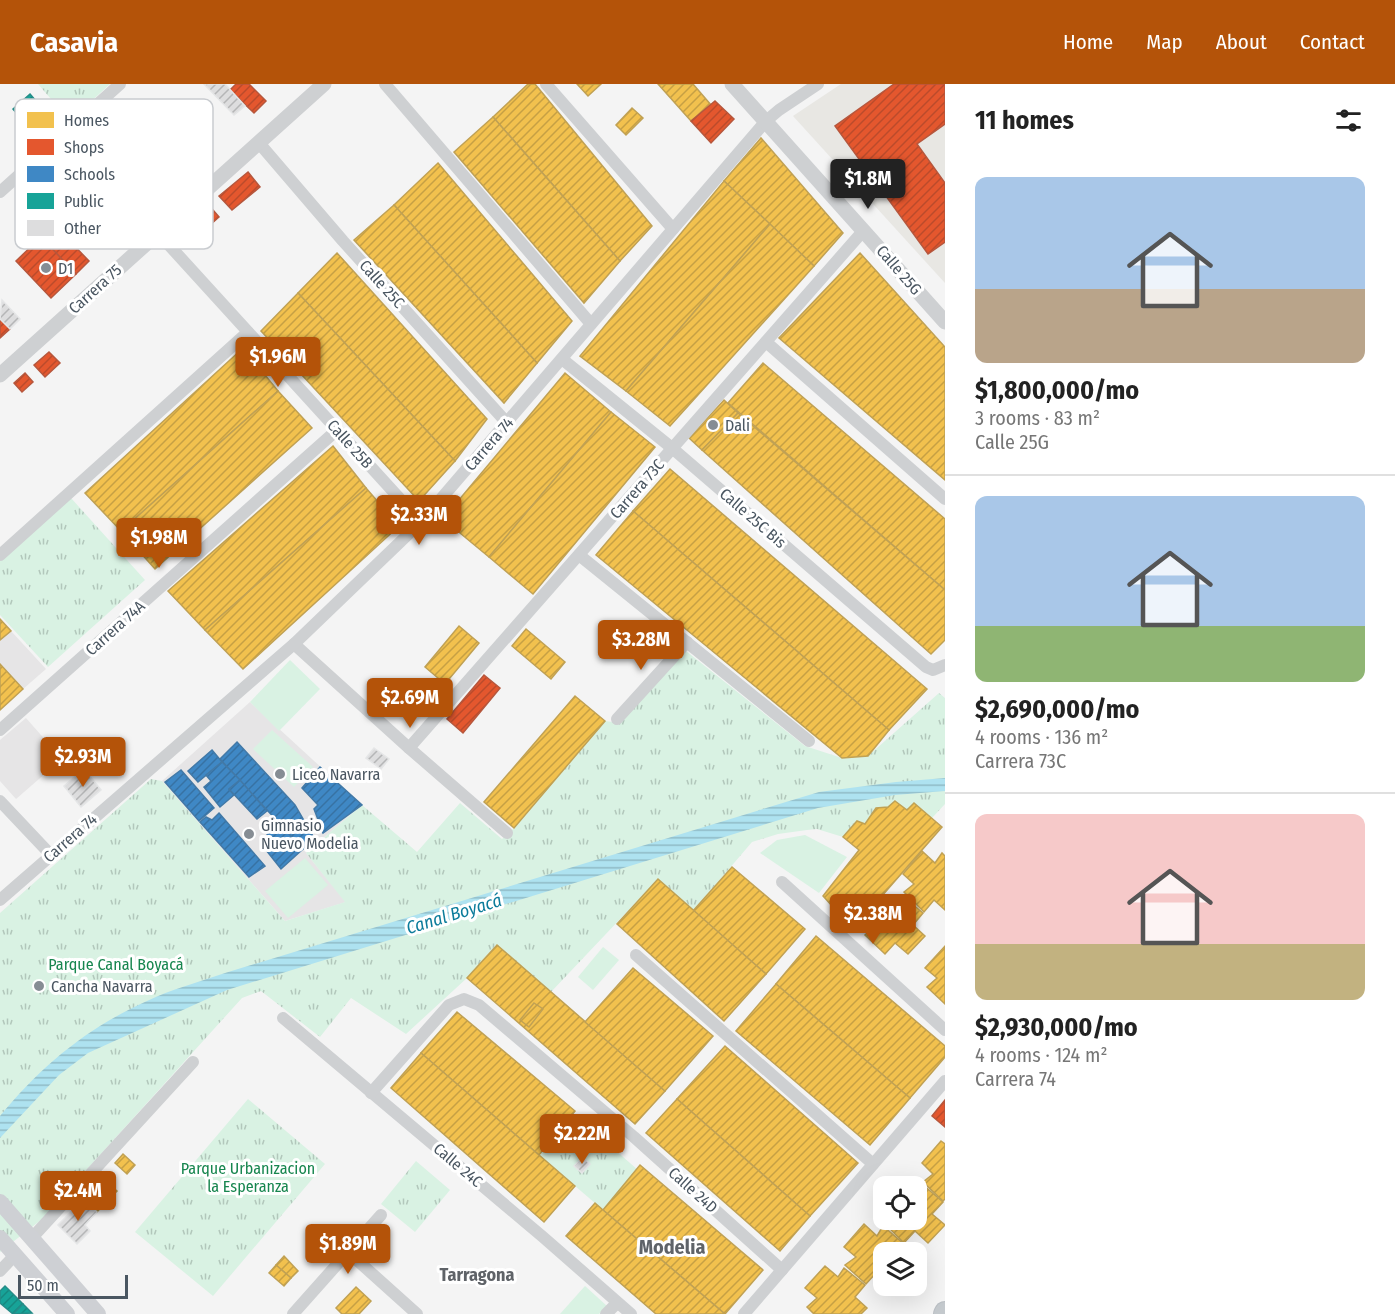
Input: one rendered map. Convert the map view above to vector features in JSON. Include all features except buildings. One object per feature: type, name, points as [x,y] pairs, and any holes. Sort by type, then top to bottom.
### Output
[{"type":"main road","points":[[0,1202],[98,1314]]},
{"type":"main road","points":[[0,1238],[67,1314]]},
{"type":"street","points":[[103,99],[120,84]]},
{"type":"street","name":"Carrera 75","points":[[213,184],[324,84]]},
{"type":"street","points":[[384,84],[591,324]]},
{"type":"street","points":[[546,84],[673,229]]},
{"type":"street","name":"Calle 25G","points":[[732,84],[945,322]]},
{"type":"street","name":"Carrera 74","points":[[0,900],[50,854],[294,644],[421,522],[766,122],[779,110],[818,84]]},
{"type":"street","name":"Calle 25C","points":[[259,143],[343,241],[507,423]]},
{"type":"street","points":[[0,192],[15,178]]},
{"type":"street","name":"Carrera 73C","points":[[409,748],[864,230]]},
{"type":"street","name":"Carrera 75","points":[[0,375],[140,249]]},
{"type":"street","name":"Calle 25B","points":[[173,249],[421,522]]},
{"type":"street","points":[[0,555],[248,332]]},
{"type":"street","points":[[766,342],[945,499]]},
{"type":"street","name":"Calle 25C Bis","points":[[562,358],[672,448],[926,667],[933,670],[945,665]]},
{"type":"street","name":"Carrera 74A","points":[[0,730],[337,430]]},
{"type":"street","points":[[579,555],[809,741]]},
{"type":"street","points":[[616,719],[687,642]]},
{"type":"street","points":[[294,644],[507,833]]},
{"type":"street","points":[[0,801],[50,854]]},
{"type":"street","points":[[782,882],[945,1030]]},
{"type":"street","points":[[636,955],[873,1164]]},
{"type":"street","name":"Calle 24D","points":[[371,1092],[449,1005],[464,999],[479,1005],[634,1137],[782,1270]]},
{"type":"street","name":"Calle 24C","points":[[283,1018],[631,1314]]},
{"type":"street","points":[[31,1239],[193,1062]]},
{"type":"street","points":[[744,1314],[945,1081]]},
{"type":"street","points":[[293,1314],[381,1215]]},
{"type":"street","points":[[348,1252],[417,1314]]},
{"type":"street","points":[[0,1271],[15,1255]]},
{"type":"street","points":[[606,1314],[616,1302]]},
{"type":"shaded area","points":[[841,84],[945,84],[945,283],[793,116]]},
{"type":"shaded area","points":[[11,631],[46,669],[23,689],[0,664],[0,640]]},
{"type":"shaded area","points":[[250,702],[362,805],[306,853],[346,902],[285,921],[162,781]]},
{"type":"shaded area","points":[[26,718],[62,759],[16,799],[0,781],[0,740]]},
{"type":"green space","points":[[38,84],[110,84],[94,99],[51,99]]},
{"type":"green space","points":[[71,498],[145,580],[48,667],[0,615],[0,561]]},
{"type":"green space","name":"Parque Canal Boyacá","points":[[686,651],[805,746],[842,758],[868,756],[939,693],[945,698],[945,804],[932,818],[914,803],[907,810],[876,808],[865,824],[857,821],[843,837],[817,829],[778,834],[752,842],[693,911],[658,879],[551,992],[496,945],[467,978],[406,1034],[351,998],[320,1037],[261,991],[242,998],[41,1220],[0,1252],[0,913],[151,779],[162,781],[285,921],[345,902],[306,853],[362,805],[417,852],[460,803],[502,839],[514,828],[605,721],[620,723]]},
{"type":"green space","points":[[290,660],[320,689],[279,731],[250,702]]},
{"type":"green space","points":[[272,730],[313,767],[294,787],[253,749]]},
{"type":"green space","points":[[805,835],[847,857],[819,893],[760,853],[777,840]]},
{"type":"green space","points":[[305,858],[328,885],[288,918],[265,891]]},
{"type":"green space","points":[[603,947],[619,960],[593,990],[578,977]]},
{"type":"green space","name":"Parque Urbanizacion la Esperanza","points":[[248,1099],[325,1164],[213,1296],[135,1232]]},
{"type":"green space","points":[[574,1114],[638,1170],[603,1210],[539,1155]]},
{"type":"green space","points":[[416,1161],[450,1190],[415,1232],[381,1204]]},
{"type":"green space","points":[[585,1286],[607,1306],[599,1314],[560,1314]]},
{"type":"water","name":"Canal Boyacá","points":[[945,778],[945,791],[895,795],[818,808],[227,990],[88,1053],[59,1075],[0,1138],[0,1116],[49,1064],[105,1023],[166,993],[819,792]]},
{"type":"place","name":"D1","points":[[46,268]]},
{"type":"place","name":"Dali","points":[[713,425]]},
{"type":"place","name":"Liceo Navarra","points":[[280,774]]},
{"type":"place","name":"Gimnasio Nuevo Modelia","points":[[249,834]]},
{"type":"place","name":"Cancha Navarra","points":[[39,986]]},
{"type":"district","name":"Modelia","points":[[672,1247]]},
{"type":"district","name":"Tarragona","points":[[477,1275]]}]
